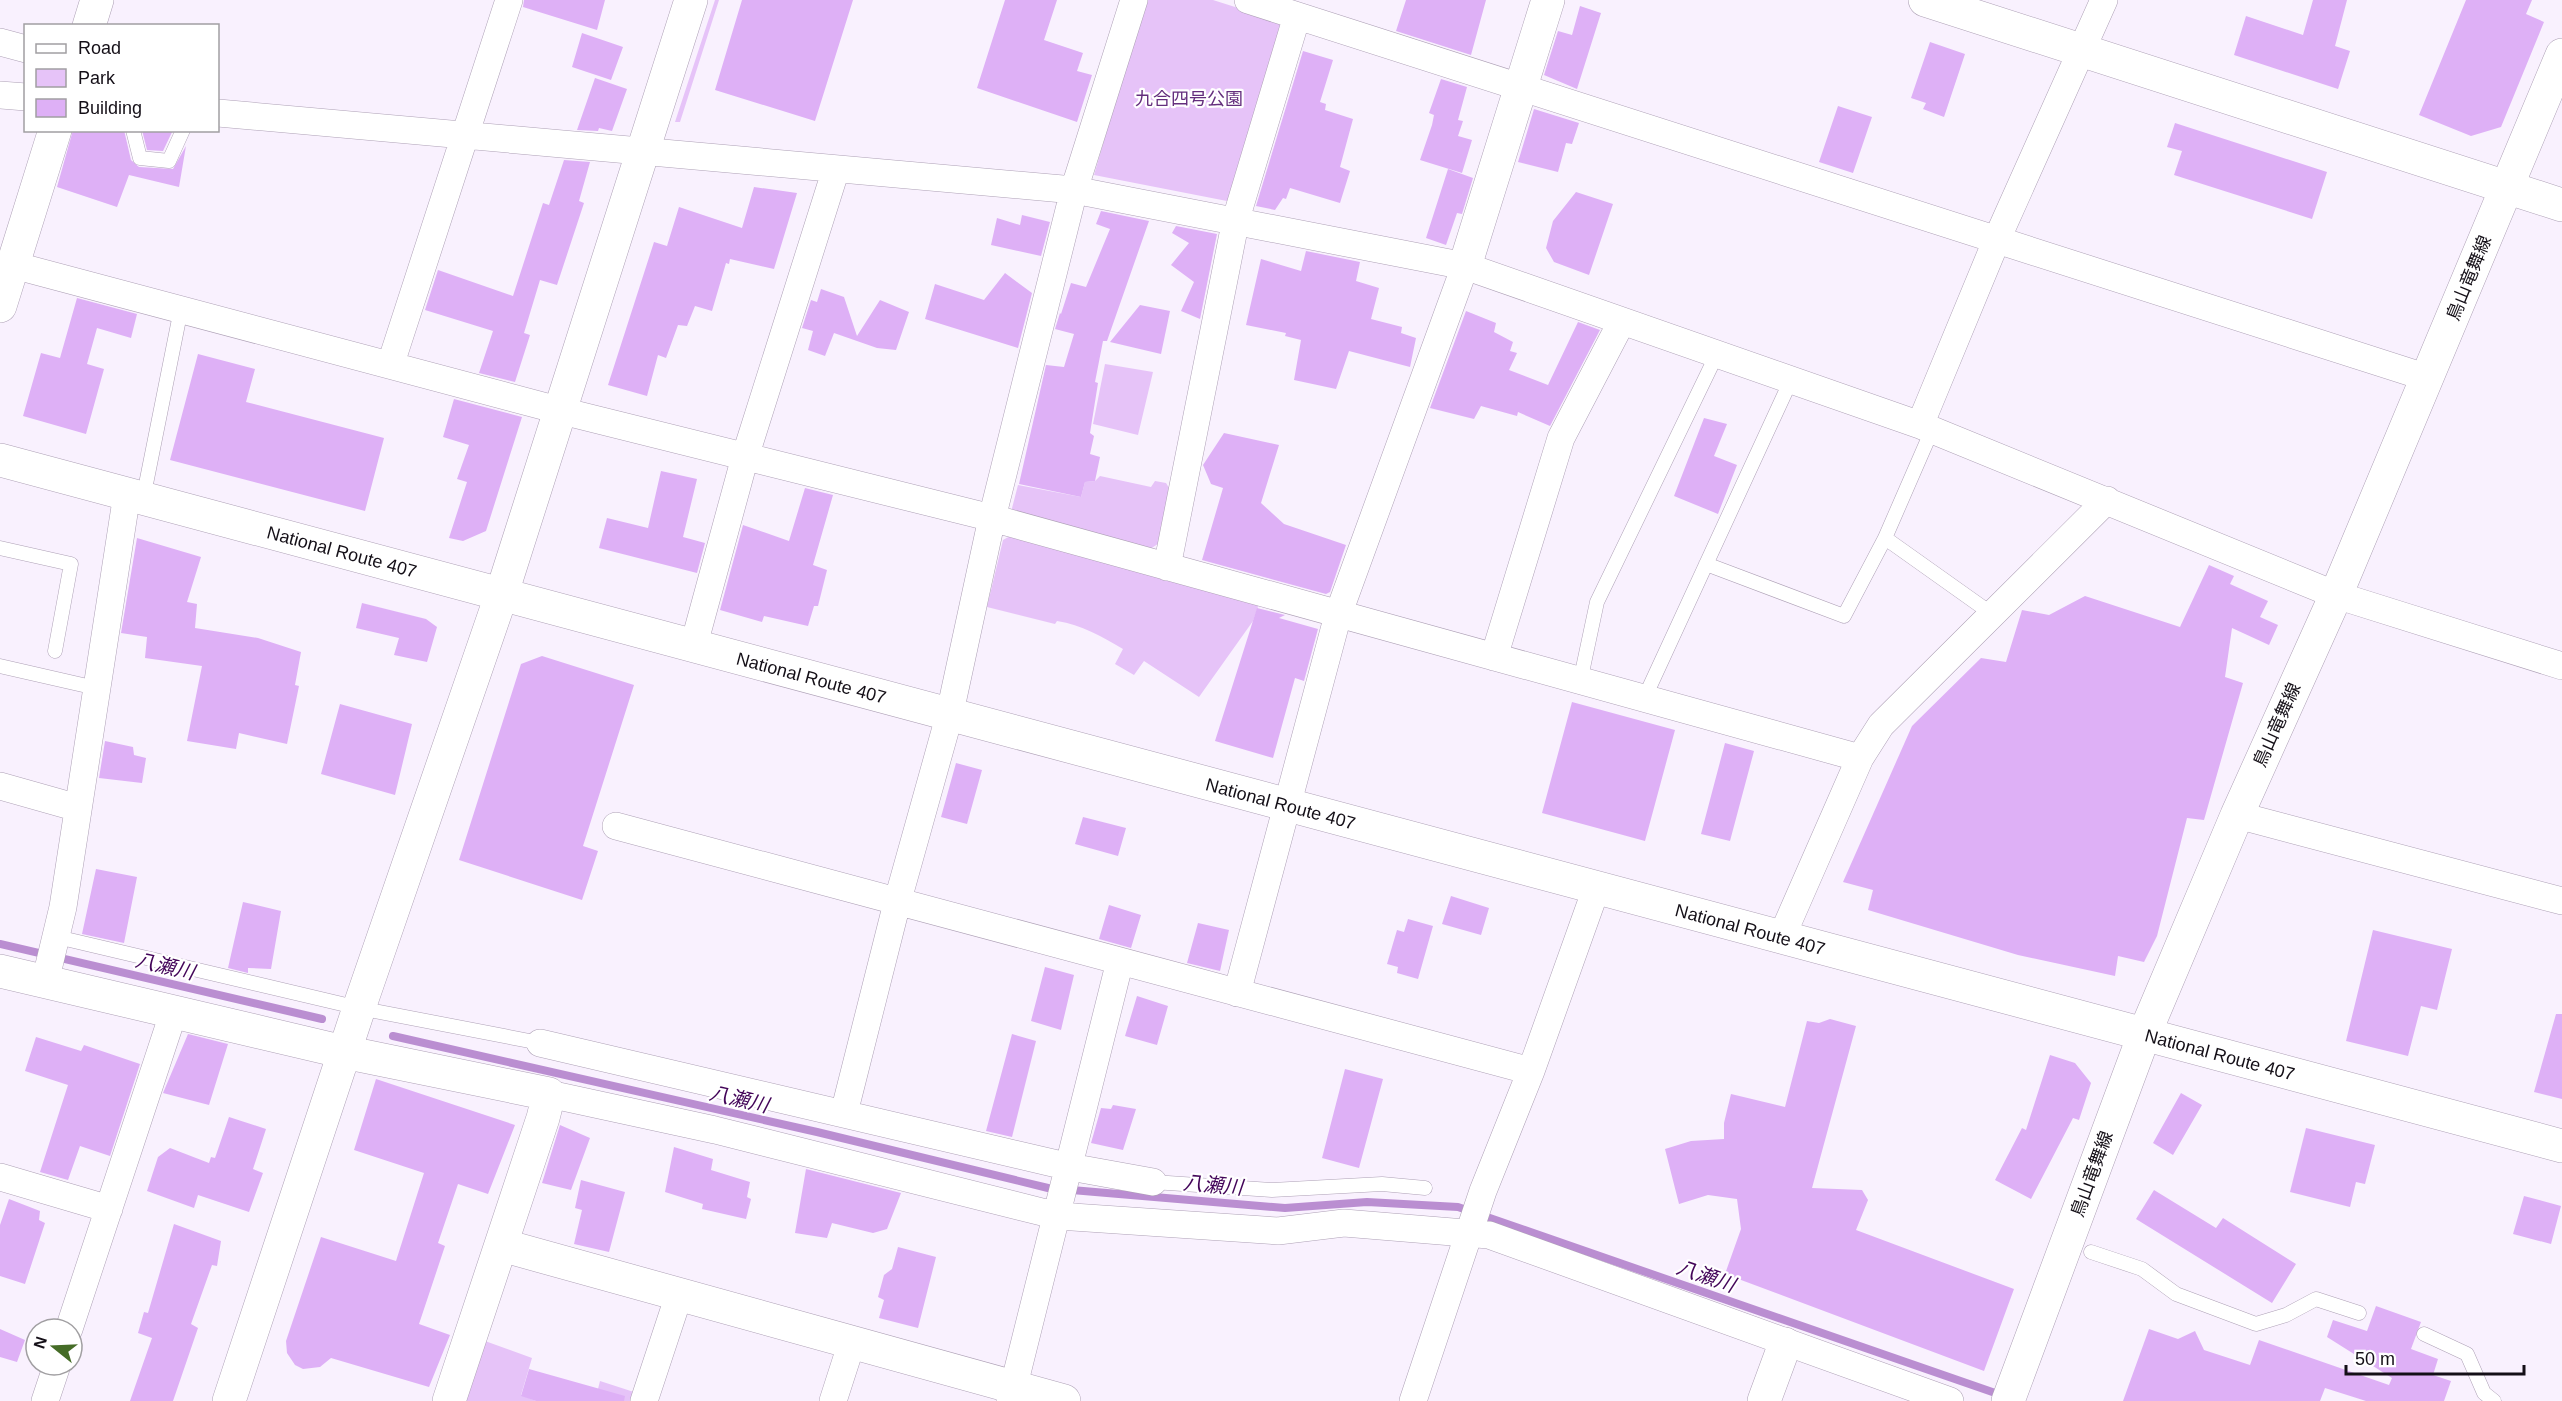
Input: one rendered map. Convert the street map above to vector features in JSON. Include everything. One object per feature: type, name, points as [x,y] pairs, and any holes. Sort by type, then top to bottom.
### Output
[{"type":"main road","points":[[89,24],[97,0]]},
{"type":"main road","points":[[229,1401],[358,1008],[501,596],[558,410],[691,0]]},
{"type":"main road","points":[[1465,266],[1548,0]]},
{"type":"main road","points":[[1925,0],[2562,205]]},
{"type":"main road","name":"鳥山竜舞線","points":[[2011,1393],[2144,1035],[2237,816],[2336,595],[2562,55]]},
{"type":"main road","points":[[0,306],[54,132]]},
{"type":"main road","name":"National Route 407","points":[[0,460],[949,717],[1596,889],[1782,936],[2562,1146]]},
{"type":"main road","points":[[0,971],[46,977],[173,1014],[549,1094],[449,1401]]},
{"type":"main road","points":[[501,1245],[852,1342],[1012,1394],[1064,1401]]},
{"type":"main road","points":[[1764,1401],[1785,1344]]},
{"type":"street","points":[[391,363],[509,0]]},
{"type":"street","points":[[844,1113],[897,903],[949,717],[992,518],[1074,190],[1134,0]]},
{"type":"street","points":[[1248,0],[1521,85],[2428,378]]},
{"type":"street","points":[[1926,428],[1997,239],[2104,0]]},
{"type":"street","points":[[1167,567],[1236,219],[1297,16]]},
{"type":"street","points":[[0,42],[24,48]]},
{"type":"street","points":[[0,94],[24,97]]},
{"type":"street","points":[[219,113],[1074,190],[1236,219],[1465,266],[1926,428],[2336,595],[2562,666]]},
{"type":"street","points":[[693,648],[745,457],[836,169]]},
{"type":"street","points":[[13,265],[391,363],[558,410],[992,518],[1860,758]]},
{"type":"street","points":[[1237,993],[1338,615],[1465,266]]},
{"type":"street","points":[[1494,657],[1561,438],[1622,321]]},
{"type":"street","points":[[46,977],[56,939],[96,688],[135,497]]},
{"type":"street","points":[[1782,936],[1860,758],[1881,725],[2107,500]]},
{"type":"street","points":[[0,786],[78,808]]},
{"type":"street","points":[[2237,816],[2562,901]]},
{"type":"street","points":[[616,826],[1531,1071]]},
{"type":"street","points":[[1413,1401],[1468,1233],[1531,1071],[1596,889]]},
{"type":"street","points":[[1012,1394],[1060,1209],[1120,961]]},
{"type":"street","points":[[73,1317],[173,1014]]},
{"type":"street","points":[[540,1043],[844,1113],[1069,1171],[1153,1182]]},
{"type":"street","points":[[549,1094],[1060,1209],[1278,1231],[1344,1223],[1489,1235],[1785,1344],[1950,1401]]},
{"type":"street","points":[[0,1177],[109,1209]]},
{"type":"street","points":[[644,1401],[679,1294]]},
{"type":"street","points":[[833,1401],[852,1342]]},
{"type":"street","points":[[45,1401],[53,1377]]},
{"type":"lane","points":[[134,132],[140,158],[169,161],[182,132]]},
{"type":"lane","points":[[135,497],[181,309]]},
{"type":"lane","points":[[1580,682],[1597,602],[1717,354]]},
{"type":"lane","points":[[1644,699],[1791,380]]},
{"type":"lane","points":[[1706,564],[1844,615],[1885,538],[1926,428]]},
{"type":"lane","points":[[1885,538],[1992,614]]},
{"type":"lane","points":[[0,548],[71,564],[55,651]]},
{"type":"lane","points":[[0,666],[96,688]]},
{"type":"lane","points":[[56,939],[358,1008],[540,1043]]},
{"type":"lane","points":[[1153,1182],[1272,1190],[1382,1184],[1425,1188]]},
{"type":"lane","points":[[2091,1252],[2142,1269],[2176,1294],[2256,1324],[2286,1315],[2316,1299],[2359,1312]]},
{"type":"lane","points":[[2424,1334],[2467,1354],[2484,1393],[2494,1401]]},
{"type":"green space","points":[[715,0],[719,0],[680,122],[675,122]]},
{"type":"green space","name":"九合四号公園","points":[[1145,0],[1213,0],[1285,23],[1232,202],[1094,175]]},
{"type":"green space","points":[[1105,364],[1153,372],[1138,435],[1093,424]]},
{"type":"green space","points":[[1100,476],[1151,487],[1155,481],[1166,483],[1171,491],[1161,542],[1150,549],[1011,512],[1018,485],[1081,497],[1085,482],[1095,481]]},
{"type":"green space","points":[[1012,535],[1259,604],[1253,621],[1199,697],[1144,661],[1134,675],[1115,664],[1123,649],[1083,628],[1057,621],[1055,624],[987,607],[1003,540]]},
{"type":"green space","points":[[485,1341],[532,1358],[521,1395],[536,1401],[466,1401]]},
{"type":"green space","points":[[600,1381],[637,1393],[634,1401],[595,1401]]},
{"type":"building","points":[[524,0],[605,0],[597,30],[523,7]]},
{"type":"building","points":[[742,0],[853,0],[815,121],[715,90]]},
{"type":"building","points":[[1005,0],[1057,0],[1044,40],[1083,53],[1077,71],[1092,75],[1077,122],[977,88]]},
{"type":"building","points":[[1406,0],[1486,0],[1471,55],[1396,31]]},
{"type":"building","points":[[2313,0],[2347,0],[2335,46],[2350,51],[2338,89],[2234,55],[2246,16],[2303,35]]},
{"type":"building","points":[[2466,0],[2532,0],[2526,14],[2544,22],[2501,127],[2471,136],[2419,115]]},
{"type":"building","points":[[1580,6],[1601,13],[1577,89],[1544,75],[1558,31],[1572,35]]},
{"type":"building","points":[[582,33],[623,47],[611,80],[572,67]]},
{"type":"building","points":[[1930,42],[1965,54],[1944,117],[1923,109],[1926,103],[1911,98]]},
{"type":"building","points":[[1303,51],[1333,60],[1320,102],[1326,104],[1325,110],[1353,119],[1340,167],[1350,171],[1340,203],[1290,188],[1286,199],[1283,198],[1275,210],[1256,206]]},
{"type":"building","points":[[595,78],[627,89],[612,131],[599,128],[598,131],[577,130]]},
{"type":"building","points":[[1441,79],[1467,87],[1458,120],[1463,121],[1458,136],[1472,140],[1462,173],[1420,160],[1434,115],[1429,113]]},
{"type":"building","points":[[1838,106],[1872,117],[1853,173],[1819,162]]},
{"type":"building","points":[[1534,109],[1579,123],[1572,144],[1566,143],[1558,172],[1518,162]]},
{"type":"building","points":[[2175,123],[2327,172],[2312,219],[2174,175],[2182,151],[2167,147]]},
{"type":"building","points":[[72,132],[124,132],[131,160],[139,167],[173,169],[186,146],[179,187],[129,175],[117,207],[57,187]]},
{"type":"building","points":[[142,132],[172,132],[163,151],[147,150]]},
{"type":"building","points":[[564,160],[590,162],[579,201],[584,203],[557,285],[540,280],[524,333],[530,335],[515,382],[479,373],[493,331],[425,310],[438,270],[513,296],[543,203],[549,205]]},
{"type":"building","points":[[1448,169],[1473,178],[1462,214],[1457,213],[1446,245],[1426,238]]},
{"type":"building","points":[[754,187],[797,193],[774,269],[730,259],[729,264],[726,263],[712,311],[695,306],[687,326],[678,325],[666,358],[658,355],[647,396],[608,385],[654,242],[667,246],[679,207],[742,228]]},
{"type":"building","points":[[1576,192],[1613,204],[1589,275],[1554,262],[1546,248],[1553,221]]},
{"type":"building","points":[[1101,211],[1149,221],[1107,341],[1103,341],[1095,382],[1098,383],[1090,433],[1094,436],[1090,454],[1100,457],[1095,481],[1085,482],[1081,497],[1019,484],[1046,365],[1064,367],[1074,334],[1055,329],[1060,313],[1071,283],[1086,287],[1110,229],[1096,224]]},
{"type":"building","points":[[1022,215],[1050,222],[1041,256],[991,245],[997,218],[1020,225]]},
{"type":"building","points":[[1176,226],[1217,234],[1200,319],[1181,311],[1194,282],[1171,265],[1189,243],[1172,233]]},
{"type":"building","points":[[1306,251],[1360,262],[1356,281],[1379,288],[1371,319],[1402,327],[1401,333],[1416,338],[1410,367],[1349,351],[1336,389],[1294,380],[1301,340],[1285,336],[1286,333],[1246,325],[1261,259],[1301,271]]},
{"type":"building","points":[[1005,273],[1032,293],[1018,348],[925,319],[935,284],[984,300]]},
{"type":"building","points":[[821,289],[844,297],[857,336],[880,300],[909,312],[896,350],[877,348],[834,333],[825,356],[808,350],[813,331],[802,328],[811,300],[817,302]]},
{"type":"building","points":[[77,298],[137,314],[131,338],[97,328],[87,364],[104,369],[86,434],[23,416],[41,353],[60,358]]},
{"type":"building","points":[[1140,305],[1170,311],[1161,354],[1110,342]]},
{"type":"building","points":[[1466,311],[1496,323],[1494,332],[1513,342],[1510,351],[1517,353],[1509,370],[1548,385],[1578,322],[1600,330],[1550,426],[1518,412],[1517,416],[1481,406],[1474,419],[1430,408]]},
{"type":"building","points":[[198,354],[255,369],[246,402],[384,438],[365,511],[170,460]]},
{"type":"building","points":[[454,399],[522,417],[486,531],[463,541],[449,538],[467,482],[457,479],[469,445],[443,437]]},
{"type":"building","points":[[1704,418],[1727,424],[1714,456],[1737,465],[1718,514],[1674,496]]},
{"type":"building","points":[[1224,433],[1279,445],[1261,503],[1284,524],[1346,545],[1330,592],[1326,594],[1202,560],[1223,488],[1211,484],[1203,465]]},
{"type":"building","points":[[661,471],[697,479],[683,537],[705,543],[697,573],[599,548],[607,518],[648,528]]},
{"type":"building","points":[[805,488],[833,495],[813,565],[827,570],[818,606],[814,606],[808,626],[764,616],[762,622],[720,610],[743,525],[789,541]]},
{"type":"building","points":[[137,538],[201,557],[187,602],[197,604],[195,628],[258,638],[301,652],[295,685],[299,686],[287,744],[239,733],[236,749],[187,741],[202,666],[145,658],[147,637],[121,633]]},
{"type":"building","points":[[2209,565],[2234,576],[2230,584],[2268,601],[2260,617],[2278,625],[2269,645],[2232,628],[2225,677],[2243,683],[2204,820],[2187,818],[2157,936],[2144,962],[2118,956],[2115,976],[2018,955],[1868,910],[1873,890],[1843,882],[1912,726],[1981,658],[2006,662],[2022,610],[2049,615],[2085,596],[2180,627]]},
{"type":"building","points":[[362,603],[426,619],[437,627],[427,662],[394,655],[399,638],[356,628]]},
{"type":"building","points":[[1257,608],[1285,615],[1279,618],[1318,629],[1304,681],[1295,678],[1273,758],[1215,741]]},
{"type":"building","points":[[542,656],[634,685],[583,846],[598,851],[582,900],[459,860],[521,664]]},
{"type":"building","points":[[1572,702],[1675,730],[1645,841],[1542,813]]},
{"type":"building","points":[[340,704],[412,724],[395,795],[321,774]]},
{"type":"building","points":[[105,741],[133,747],[134,755],[146,758],[142,783],[99,778]]},
{"type":"building","points":[[1725,743],[1754,751],[1730,841],[1701,834]]},
{"type":"building","points":[[956,763],[982,770],[967,824],[941,817]]},
{"type":"building","points":[[1083,817],[1126,828],[1118,856],[1075,844]]},
{"type":"building","points":[[96,869],[137,877],[124,943],[82,934]]},
{"type":"building","points":[[1451,896],[1489,908],[1481,935],[1442,924]]},
{"type":"building","points":[[243,902],[281,911],[271,969],[248,968],[248,973],[228,968]]},
{"type":"building","points":[[1109,905],[1141,915],[1131,948],[1099,939]]},
{"type":"building","points":[[1408,919],[1433,926],[1418,979],[1397,973],[1398,967],[1387,964],[1397,930],[1404,932]]},
{"type":"building","points":[[1198,923],[1229,930],[1220,971],[1187,963]]},
{"type":"building","points":[[2373,930],[2452,949],[2437,1010],[2421,1006],[2408,1056],[2346,1041]]},
{"type":"building","points":[[1045,967],[1074,975],[1061,1030],[1031,1021]]},
{"type":"building","points":[[1137,996],[1168,1006],[1157,1045],[1125,1036]]},
{"type":"building","points":[[2556,1014],[2562,1014],[2562,1099],[2534,1092]]},
{"type":"building","points":[[1830,1019],[1856,1026],[1812,1188],[1862,1190],[1868,1200],[1856,1230],[2014,1289],[1984,1371],[1725,1274],[1741,1229],[1737,1199],[1708,1195],[1679,1204],[1665,1149],[1691,1141],[1724,1139],[1724,1123],[1731,1094],[1785,1107],[1807,1021],[1819,1023]]},
{"type":"building","points":[[188,1034],[228,1044],[209,1105],[163,1093]]},
{"type":"building","points":[[1012,1034],[1036,1041],[1012,1137],[986,1131]]},
{"type":"building","points":[[36,1037],[81,1051],[84,1045],[140,1064],[110,1156],[80,1146],[68,1180],[40,1172],[68,1085],[25,1071]]},
{"type":"building","points":[[2050,1055],[2075,1063],[2091,1083],[2079,1120],[2073,1118],[2031,1199],[1995,1180],[2022,1128],[2026,1130]]},
{"type":"building","points":[[1345,1069],[1383,1079],[1359,1168],[1322,1158]]},
{"type":"building","points":[[376,1079],[515,1125],[488,1194],[458,1184],[438,1243],[445,1246],[419,1324],[450,1335],[429,1387],[331,1358],[320,1367],[303,1369],[295,1365],[287,1353],[286,1341],[321,1237],[396,1261],[424,1173],[354,1150]]},
{"type":"building","points":[[2181,1093],[2202,1105],[2173,1155],[2153,1143]]},
{"type":"building","points":[[1113,1105],[1136,1109],[1123,1150],[1091,1143],[1101,1108],[1111,1109]]},
{"type":"building","points":[[229,1117],[266,1129],[253,1169],[263,1173],[249,1212],[198,1195],[194,1208],[147,1191],[158,1157],[170,1148],[209,1163],[211,1157],[215,1158]]},
{"type":"building","points":[[560,1125],[590,1138],[571,1190],[542,1183]]},
{"type":"building","points":[[2306,1128],[2375,1145],[2365,1184],[2356,1182],[2350,1207],[2290,1192]]},
{"type":"building","points":[[674,1147],[713,1159],[711,1170],[750,1182],[747,1197],[751,1199],[746,1219],[702,1209],[703,1204],[665,1192]]},
{"type":"building","points":[[806,1169],[901,1193],[887,1229],[873,1233],[832,1223],[827,1238],[795,1233]]},
{"type":"building","points":[[581,1180],[625,1192],[609,1252],[574,1244],[582,1210],[575,1208]]},
{"type":"building","points":[[2154,1190],[2216,1228],[2223,1218],[2296,1264],[2272,1303],[2136,1219]]},
{"type":"building","points":[[2524,1196],[2561,1206],[2551,1244],[2513,1234]]},
{"type":"building","points":[[9,1199],[40,1211],[39,1220],[45,1223],[25,1284],[0,1276],[0,1225]]},
{"type":"building","points":[[174,1224],[221,1241],[217,1266],[212,1265],[191,1324],[198,1328],[173,1401],[130,1401],[152,1338],[138,1333],[144,1312],[148,1313]]},
{"type":"building","points":[[898,1247],[936,1257],[918,1328],[879,1318],[884,1300],[878,1297],[884,1275],[892,1269]]},
{"type":"building","points":[[2376,1306],[2421,1322],[2411,1349],[2438,1359],[2433,1375],[2451,1381],[2444,1401],[2366,1401],[2325,1388],[2320,1401],[2123,1401],[2149,1329],[2178,1339],[2195,1331],[2204,1350],[2250,1365],[2259,1340],[2389,1385],[2392,1378],[2327,1337],[2333,1320],[2367,1331]]},
{"type":"building","points":[[0,1329],[24,1340],[17,1362],[0,1357]]},
{"type":"building","points":[[529,1369],[625,1396],[624,1401],[536,1401],[521,1396]]},
{"type":"waterway","name":"八瀬川","points":[[0,944],[322,1019]]},
{"type":"waterway","name":"八瀬川","points":[[393,1036],[817,1132],[1048,1188],[1285,1208],[1367,1202],[1458,1207],[2001,1395]]}]
